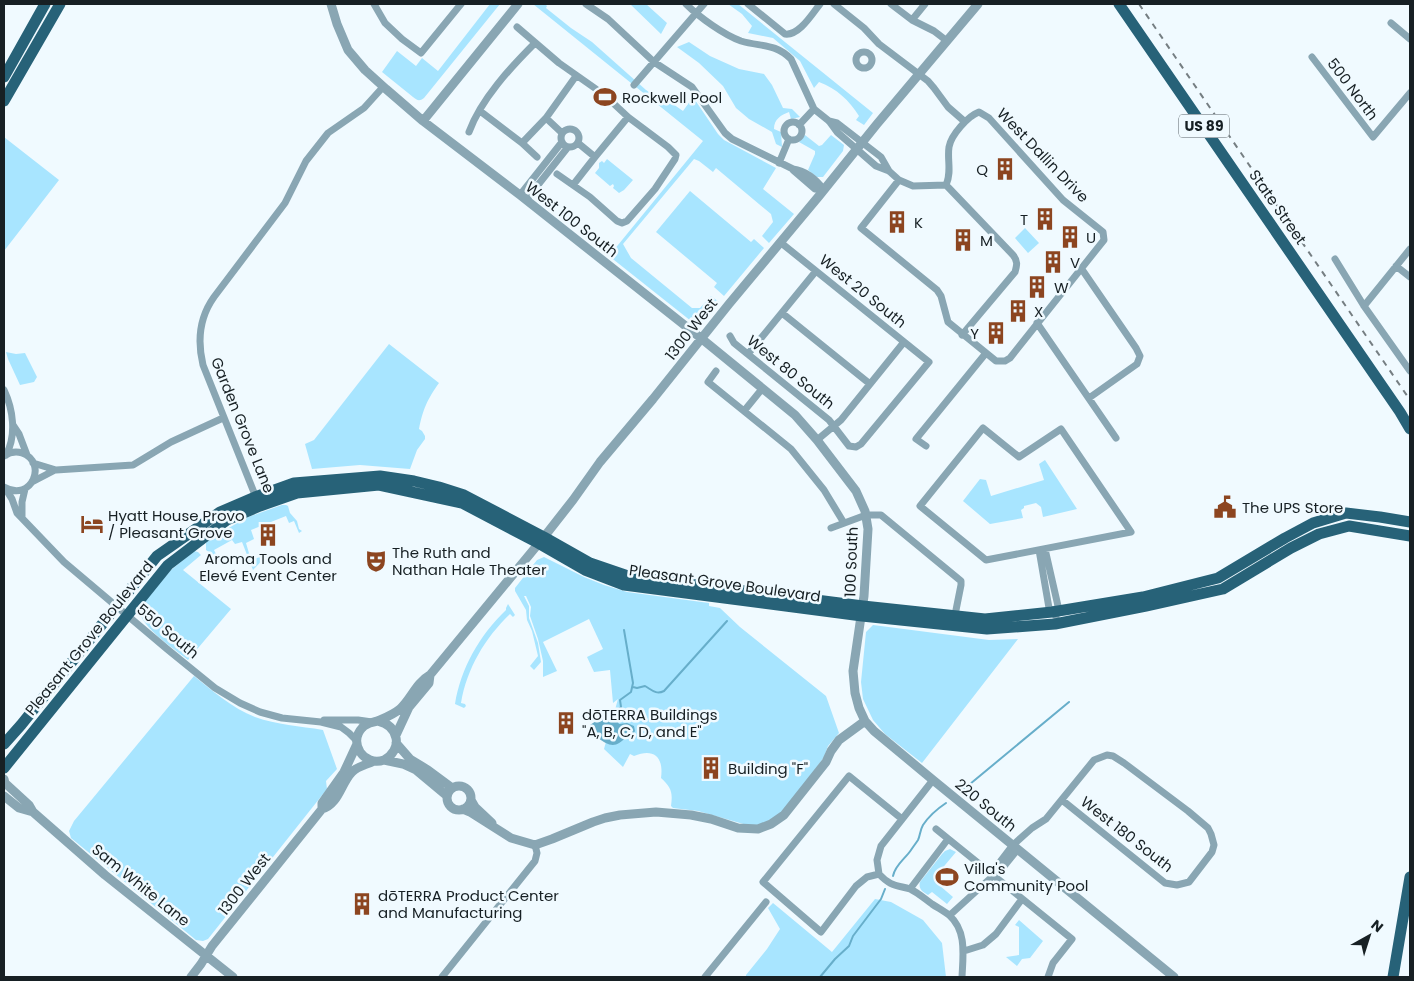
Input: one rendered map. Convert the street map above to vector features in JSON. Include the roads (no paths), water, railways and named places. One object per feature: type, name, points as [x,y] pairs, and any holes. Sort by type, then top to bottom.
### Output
[{"type":"main road","points":[[4,74],[45,4]]},
{"type":"main road","points":[[4,101],[60,4]]},
{"type":"main road","name":"State Street","points":[[1119,4],[1336,318],[1410,429]]},
{"type":"main road","name":"Pleasant Grove Boulevard","points":[[4,768],[168,565],[227,520],[294,483],[380,476],[414,482],[464,495],[541,540],[586,570],[624,585],[862,611],[987,629],[1058,624],[1223,589],[1318,534],[1349,526],[1410,536]]},
{"type":"main road","name":"Pleasant Grove Boulevard","points":[[4,744],[157,556],[220,512],[258,502]]},
{"type":"main road","name":"Pleasant Grove Boulevard","points":[[862,611],[985,619],[1056,611],[1143,597],[1218,578],[1313,523],[1346,513],[1410,522]]},
{"type":"main road","points":[[1393,977],[1410,877]]},
{"type":"street","name":"West 100 South","points":[[331,4],[348,50],[383,87],[423,121],[523,197],[702,339],[795,416],[817,440]]},
{"type":"street","points":[[374,4],[385,23],[421,53],[461,4]]},
{"type":"street","points":[[586,4],[608,19],[654,62],[692,87],[725,134],[793,170],[815,189],[824,190]]},
{"type":"street","points":[[686,4],[696,14],[732,37],[779,49],[786,54],[791,59],[814,109],[829,121],[837,132],[859,145],[876,166],[889,171],[899,180],[913,186],[946,185],[1013,255],[1017,264],[1016,272],[962,335]]},
{"type":"street","points":[[634,85],[704,4]]},
{"type":"street","points":[[748,4],[785,34],[790,35],[794,34],[820,4]]},
{"type":"street","points":[[834,4],[864,28],[879,44],[893,50],[901,60],[934,88],[948,107],[964,121],[949,145],[949,178],[946,185]]},
{"type":"street","points":[[892,4],[912,20],[947,40]]},
{"type":"street","points":[[912,20],[925,4]]},
{"type":"street","name":"1300 West","points":[[430,675],[541,540],[600,462],[859,145],[978,4]]},
{"type":"street","points":[[423,121],[516,7]]},
{"type":"street","points":[[1391,23],[1410,40]]},
{"type":"street","points":[[517,27],[576,76],[596,89]]},
{"type":"street","points":[[469,132],[499,81],[535,43]]},
{"type":"street","points":[[869,54],[879,44]]},
{"type":"street","name":"500 North","points":[[1312,57],[1373,138],[1410,94]]},
{"type":"street","points":[[522,143],[546,118],[576,76]]},
{"type":"street","name":"Garden Grove Lane","points":[[258,502],[203,365],[199,345],[202,320],[205,311],[214,297],[285,203],[306,161],[328,133],[364,108],[383,87]]},
{"type":"street","points":[[557,174],[622,223],[627,221],[655,189],[676,155],[613,103]]},
{"type":"street","points":[[799,125],[814,109]]},
{"type":"street","points":[[480,111],[522,143],[536,157]]},
{"type":"street","name":"West Dallin Drive","points":[[964,121],[979,112],[989,118],[1064,200],[1103,232],[1104,240],[1081,268]]},
{"type":"street","points":[[573,185],[628,117]]},
{"type":"street","points":[[546,118],[562,133]]},
{"type":"street","points":[[792,122],[799,125],[801,130],[800,136],[795,140],[789,139],[784,134],[784,128],[792,122]]},
{"type":"street","points":[[523,197],[568,147],[574,146],[578,142],[579,137],[576,131],[570,129],[565,130],[561,137],[562,142],[568,147]]},
{"type":"street","points":[[779,163],[789,139]]},
{"type":"street","points":[[523,197],[562,142]]},
{"type":"street","points":[[578,142],[595,156]]},
{"type":"street","points":[[899,180],[861,228],[937,290],[941,296],[948,322],[996,361],[1005,362],[1010,358],[1081,268],[1140,356],[1136,364],[1089,398]]},
{"type":"street","name":"West 20 South","points":[[780,242],[929,362],[861,444],[856,447]]},
{"type":"street","points":[[1364,306],[1410,249]]},
{"type":"street","points":[[1335,259],[1364,306],[1410,371]]},
{"type":"street","points":[[1396,266],[1410,277]]},
{"type":"street","points":[[748,354],[816,271]]},
{"type":"street","points":[[782,313],[870,384]]},
{"type":"street","points":[[1037,323],[1116,438]]},
{"type":"street","name":"West 80 South","points":[[730,336],[734,343],[829,420],[849,446],[856,447]]},
{"type":"street","points":[[817,440],[834,427],[904,342]]},
{"type":"street","points":[[926,446],[916,439],[986,353]]},
{"type":"street","points":[[716,371],[708,382],[790,449],[824,490],[844,523]]},
{"type":"street","points":[[744,411],[762,389]]},
{"type":"street","points":[[4,390],[8,398],[13,425],[11,444],[5,455]]},
{"type":"street","points":[[33,463],[56,470],[133,466],[172,442],[223,418]]},
{"type":"street","points":[[13,425],[19,434],[27,455],[33,463],[35,473],[32,482]]},
{"type":"street","points":[[984,428],[1019,457],[1061,429],[1131,532],[1042,550],[986,560],[920,506],[984,428]]},
{"type":"street","name":"100 South","points":[[817,440],[856,491],[865,511],[868,529],[862,611]]},
{"type":"street","points":[[5,455],[21,452],[27,455]]},
{"type":"street","points":[[22,518],[22,502],[25,489],[32,482],[56,470]]},
{"type":"street","points":[[4,487],[16,491],[25,489]]},
{"type":"street","name":"550 South","points":[[4,487],[12,499],[17,513],[64,562],[215,688],[260,712],[282,718],[321,722]]},
{"type":"street","points":[[831,528],[866,515],[881,515],[960,581],[961,585],[955,616]]},
{"type":"street","points":[[1042,550],[1049,608],[1056,611]]},
{"type":"street","points":[[1042,550],[1058,606],[1056,611],[1058,624]]},
{"type":"street","points":[[1047,596],[1055,594]]},
{"type":"street","name":"220 South","points":[[862,611],[854,671],[855,693],[859,708],[865,720],[874,731],[1174,977]]},
{"type":"street","points":[[430,675],[419,684],[400,708],[389,716],[366,725],[361,729],[344,772],[322,804],[322,809],[326,808],[336,798],[350,774],[358,767],[374,761],[384,760],[416,770],[449,791]]},
{"type":"street","points":[[384,760],[392,754],[396,747],[396,739],[410,707],[429,683],[430,675]]},
{"type":"street","points":[[321,722],[326,719],[358,720],[389,726],[410,759],[428,770],[449,791]]},
{"type":"street","points":[[500,830],[475,807],[467,788],[459,785],[449,791],[446,800],[449,806],[455,810],[470,812],[511,838],[536,845],[605,818],[656,812],[711,819],[745,830],[762,828],[777,821],[784,815],[826,762],[831,750],[839,740],[865,720]]},
{"type":"street","points":[[321,722],[341,727],[357,743],[358,749],[364,757],[374,761]]},
{"type":"street","name":"West 180 South","points":[[1113,756],[1208,828],[1214,845],[1212,852],[1189,882],[1177,885],[1165,883],[1062,800],[1094,760],[1113,756]]},
{"type":"street","points":[[879,874],[867,877],[856,886],[821,932],[763,882],[849,776],[902,818]]},
{"type":"street","name":"Sam White Lane","points":[[4,779],[5,783],[29,805],[32,812]]},
{"type":"street","points":[[933,780],[881,846],[877,860],[879,874],[884,880],[910,890],[950,916],[958,926],[963,937],[962,977]]},
{"type":"street","name":"Sam White Lane","points":[[4,796],[19,808],[32,812],[105,875],[234,977]]},
{"type":"street","points":[[463,810],[471,800]]},
{"type":"street","points":[[950,916],[1005,866],[1015,847],[1032,828],[1046,819],[1062,800]]},
{"type":"street","name":"1300 West","points":[[191,977],[212,946],[322,809]]},
{"type":"street","points":[[936,829],[1072,939],[1053,963],[1048,977]]},
{"type":"street","points":[[910,890],[948,839]]},
{"type":"street","points":[[442,977],[535,861],[536,845]]},
{"type":"street","points":[[964,951],[983,945],[996,934],[1022,899]]},
{"type":"street","points":[[705,977],[766,902]]},
{"type":"waterway","points":[[633,687],[645,686],[656,692],[664,691],[727,621]]},
{"type":"waterway","points":[[615,716],[619,714],[620,700],[631,692],[633,683],[624,630]]},
{"type":"waterway","points":[[964,789],[1069,702]]},
{"type":"waterway","points":[[893,876],[898,865],[918,840],[925,822],[946,803]]},
{"type":"waterway","points":[[820,977],[849,946],[853,936],[881,899],[885,889]]},
{"type":"railway","points":[[1139,4],[1410,400]]},
{"type":"place","name":"Rockwell Pool","points":[[605,97]]},
{"type":"place","name":"Q","points":[[1005,169]]},
{"type":"place","name":"T","points":[[1045,219]]},
{"type":"place","name":"K","points":[[897,222]]},
{"type":"place","name":"U","points":[[1070,237]]},
{"type":"place","name":"M","points":[[963,240]]},
{"type":"place","name":"V","points":[[1053,262]]},
{"type":"place","name":"W","points":[[1037,287]]},
{"type":"place","name":"X","points":[[1018,311]]},
{"type":"place","name":"Y","points":[[996,333]]},
{"type":"place","name":"The UPS Store","points":[[1225,507]]},
{"type":"place","name":"Hyatt House Provo / Pleasant Grove","points":[[92,524]]},
{"type":"place","name":"Aroma Tools and Elevé Event Center","points":[[268,535]]},
{"type":"place","name":"The Ruth and Nathan Hale Theater","points":[[376,561]]},
{"type":"place","name":"dōTERRA Buildings \"A, B, C, D, and E\"","points":[[566,723]]},
{"type":"place","name":"Building \"F\"","points":[[711,768]]},
{"type":"place","name":"Villa's Community Pool","points":[[947,877]]},
{"type":"place","name":"dōTERRA Product Center and Manufacturing","points":[[362,904]]}]
